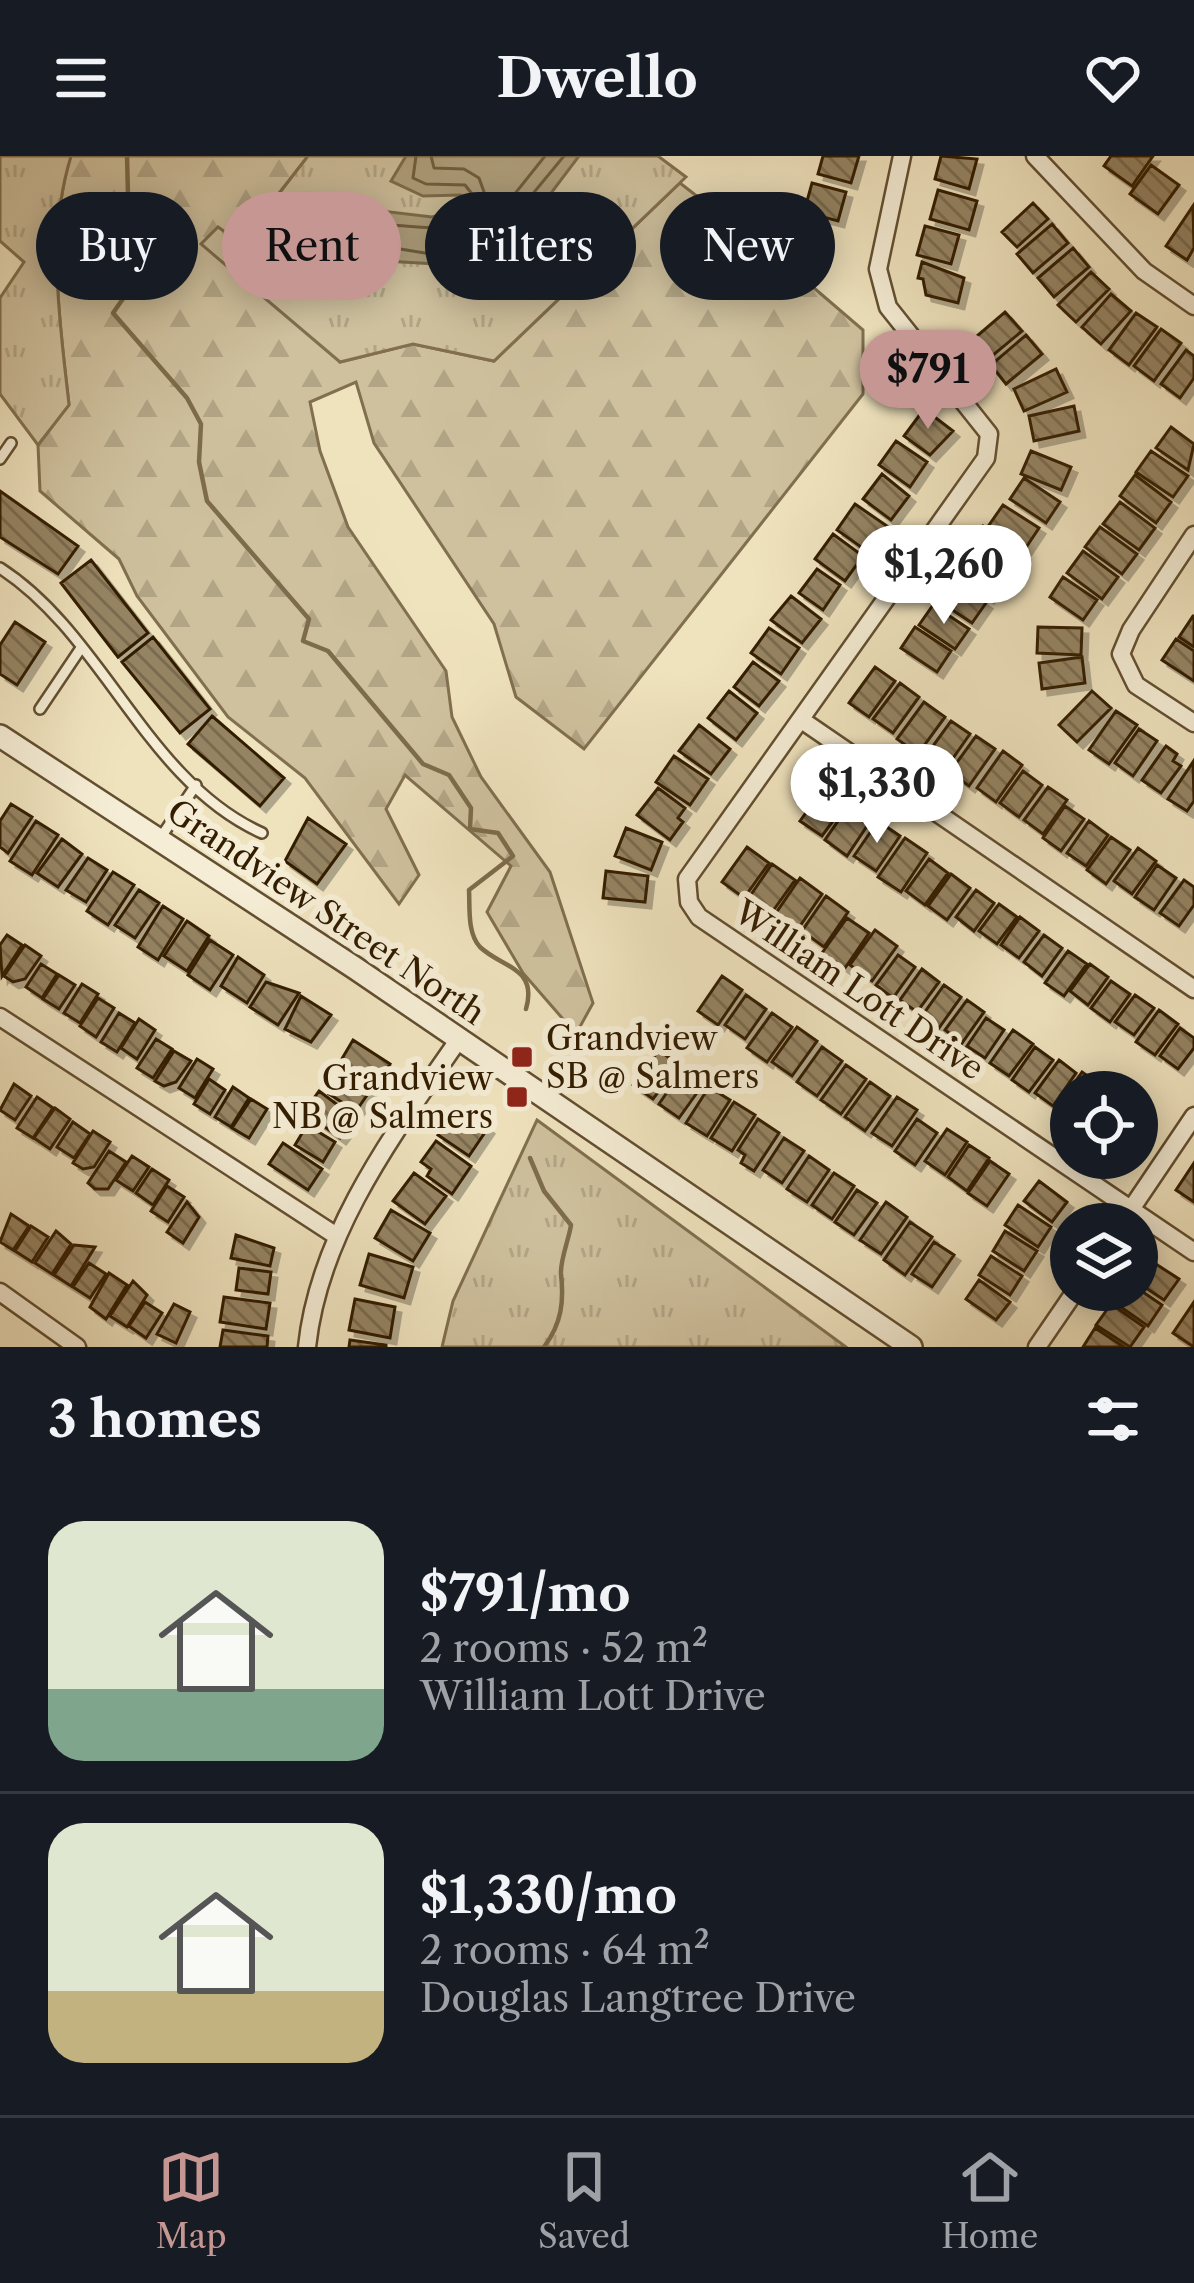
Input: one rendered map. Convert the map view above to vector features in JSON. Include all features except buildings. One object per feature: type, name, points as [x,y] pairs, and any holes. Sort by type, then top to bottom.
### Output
[{"type":"street","name":"William Lott Drive","points":[[902,156],[878,269],[888,307],[989,434],[986,458],[803,722],[687,879],[689,902],[699,917],[1106,1203]]},
{"type":"street","points":[[1035,156],[1144,271],[1194,305]]},
{"type":"street","points":[[1194,535],[1121,654],[1136,685],[1194,723]]},
{"type":"street","points":[[803,722],[1194,988]]},
{"type":"street","name":"Grandview Street North","points":[[0,736],[459,1039],[911,1347]]},
{"type":"street","points":[[0,1017],[335,1235]]},
{"type":"street","points":[[307,1347],[310,1314],[335,1235],[459,1039]]},
{"type":"street","points":[[1135,1203],[1194,1116]]},
{"type":"street","name":"William Lott Drive","points":[[1158,1233],[1194,1252]]},
{"type":"street","points":[[0,1292],[77,1347]]},
{"type":"street","points":[[1037,1347],[1062,1311]]},
{"type":"lane","points":[[0,459],[10,443]]},
{"type":"lane","points":[[0,568],[41,599],[196,785],[262,833]]},
{"type":"lane","points":[[40,710],[81,648]]},
{"type":"lane","points":[[159,840],[196,785]]},
{"type":"green space","points":[[0,156],[71,156],[62,192],[36,192],[36,300],[59,300],[69,405],[38,445],[0,394],[0,298],[24,262],[0,241]]},
{"type":"green space","points":[[71,156],[308,156],[280,192],[222,192],[222,300],[288,300],[340,362],[413,344],[494,361],[558,300],[636,300],[636,225],[660,202],[660,300],[828,300],[863,330],[863,394],[584,749],[516,697],[494,624],[374,443],[356,382],[310,402],[320,451],[348,527],[446,671],[452,717],[481,777],[550,872],[593,1003],[576,1034],[523,973],[487,912],[511,866],[405,775],[386,809],[419,875],[399,904],[305,778],[228,717],[137,596],[119,559],[40,491],[38,445],[69,404],[59,300],[198,300],[198,192],[62,192]]},
{"type":"green space","points":[[308,156],[658,156],[686,177],[670,192],[660,192],[660,202],[636,225],[636,192],[425,192],[425,300],[558,300],[494,361],[413,344],[340,362],[267,300],[401,300],[401,192],[280,192]]},
{"type":"green space","points":[[680,183],[692,192],[671,192]]},
{"type":"green space","points":[[218,227],[222,230],[222,262],[201,244]]},
{"type":"green space","points":[[537,1120],[846,1347],[442,1347],[453,1301]]},
{"type":"water","points":[[406,156],[579,156],[552,192],[425,192],[423,196],[391,181]]},
{"type":"water","points":[[401,213],[425,216],[425,263],[401,262]]},
{"type":"waterway","points":[[127,156],[128,195],[111,205],[113,233],[134,283],[113,313],[187,398],[201,424],[199,462],[207,501],[309,619],[303,641],[328,651],[423,764],[449,775],[471,808],[470,829],[498,833],[513,856],[469,890],[470,920],[480,947],[523,976],[526,1009]]},
{"type":"waterway","points":[[530,1158],[544,1191],[571,1225],[561,1268],[560,1312],[544,1347]]},
{"type":"place","name":"Grandview SB @ Salmers","points":[[522,1057]]},
{"type":"place","name":"Grandview NB @ Salmers","points":[[517,1097]]}]
